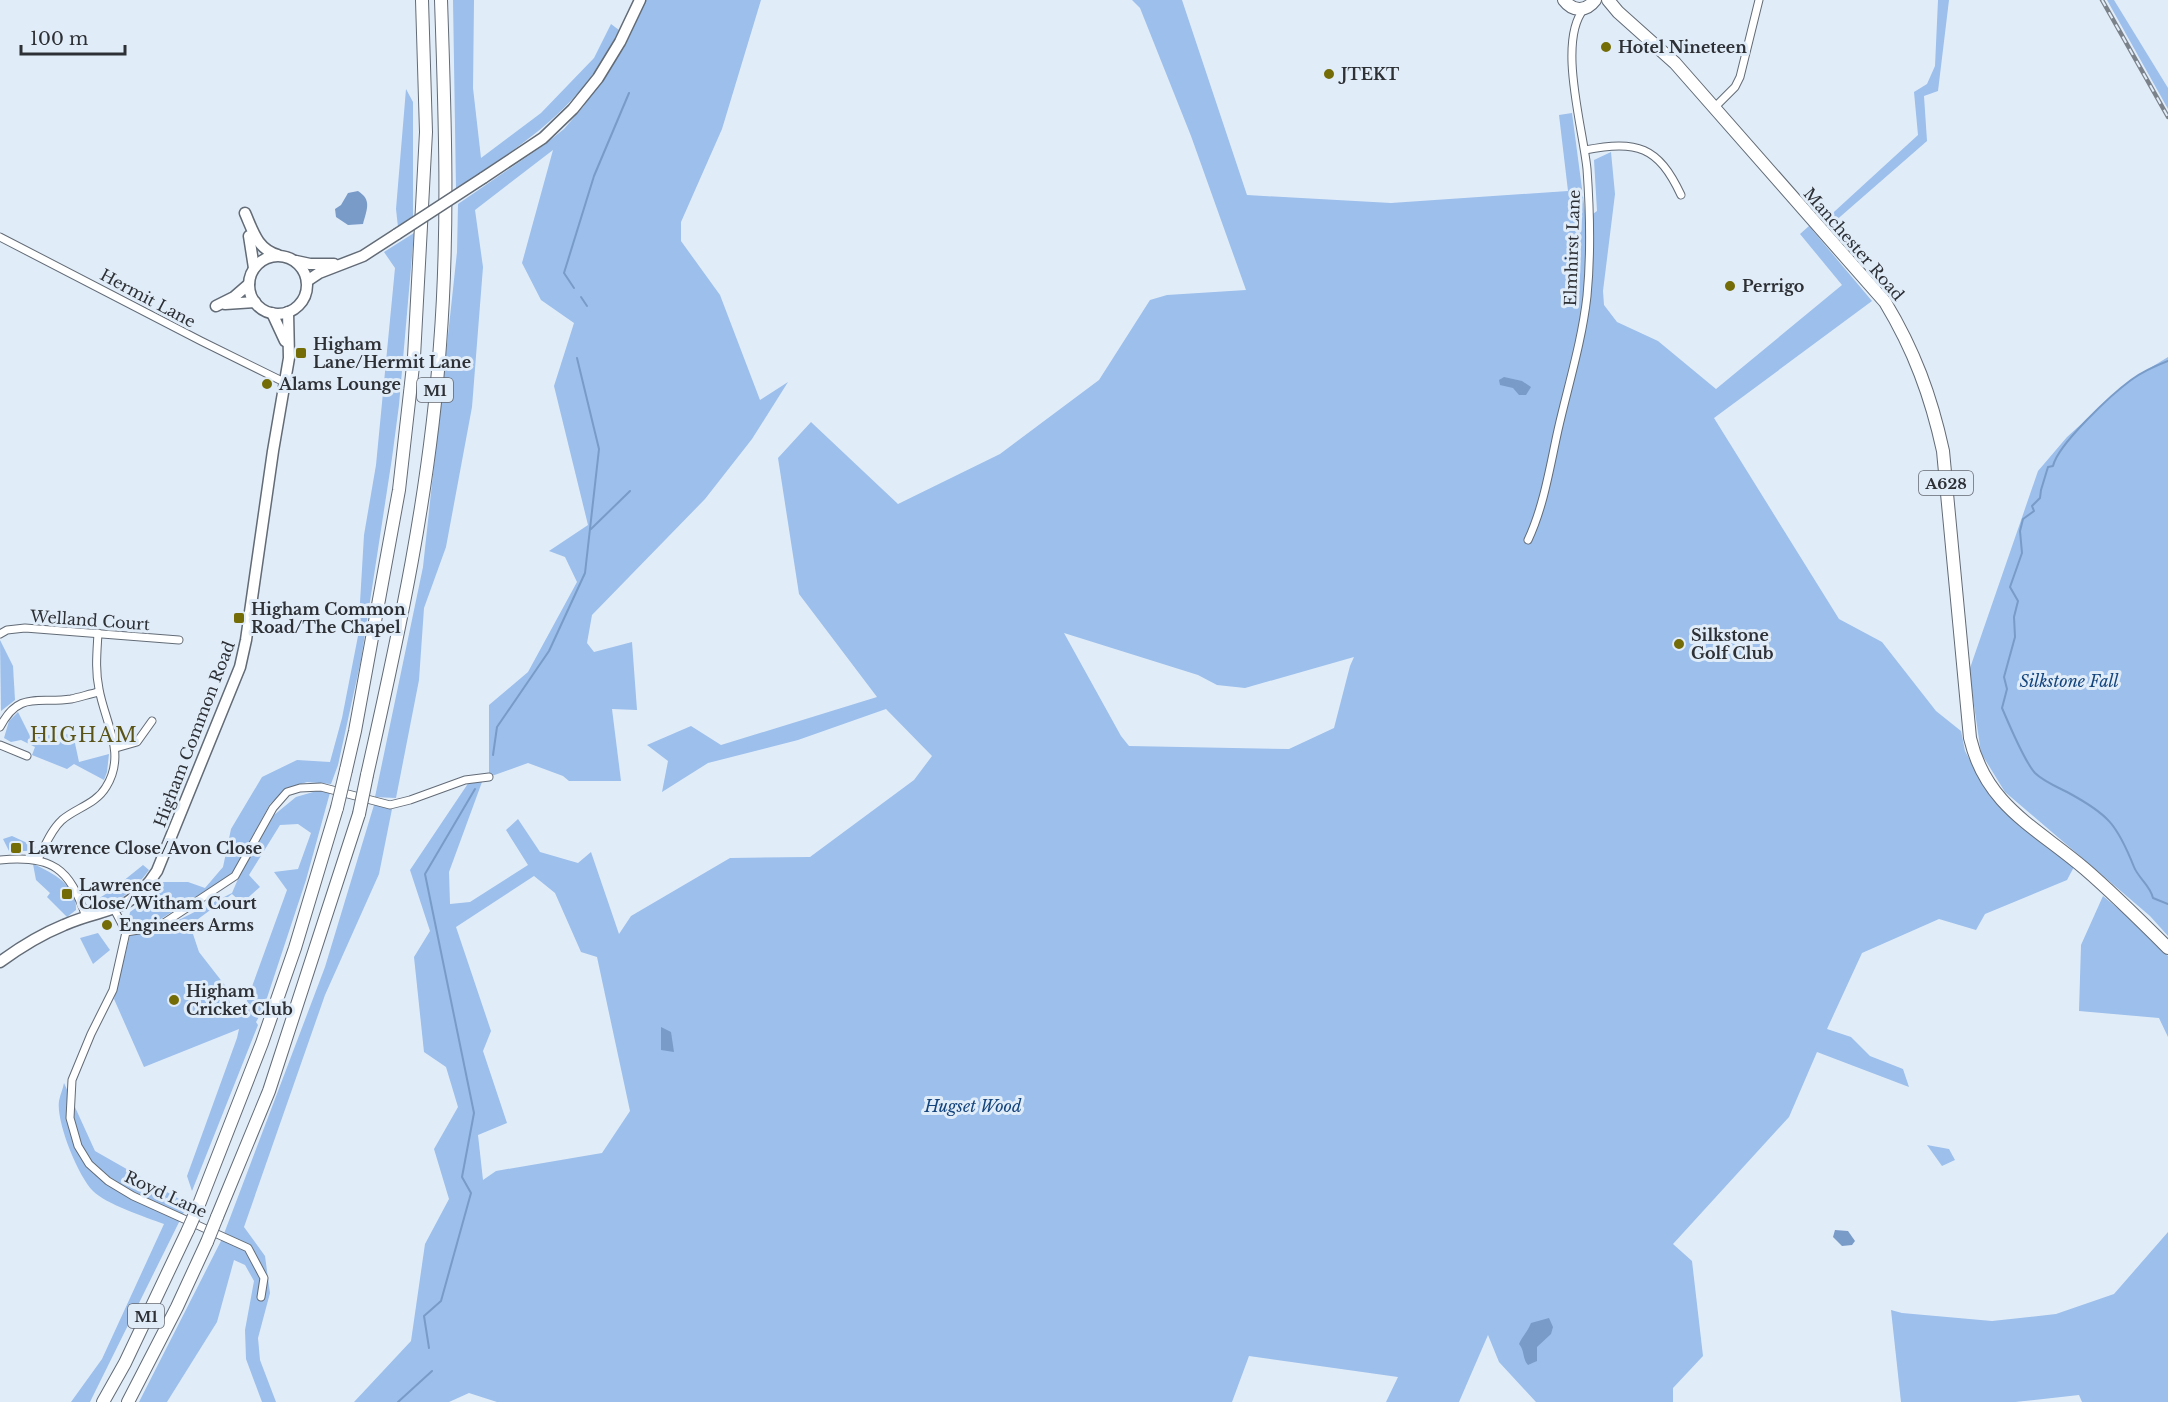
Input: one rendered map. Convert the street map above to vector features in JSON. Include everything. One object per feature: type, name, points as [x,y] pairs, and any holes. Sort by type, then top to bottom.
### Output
[{"type":"highway","name":"M1","points":[[103,1402],[198,1208],[262,1043],[295,948],[337,808],[355,731],[399,490],[414,357],[426,132],[422,0]]},
{"type":"highway","name":"M1","points":[[128,1402],[177,1307],[207,1242],[269,1091],[358,814],[400,629],[423,497],[440,345],[446,159],[441,0]]},
{"type":"highway","name":"Manchester Road","points":[[1608,0],[1618,12],[1660,48],[1885,302],[1909,344],[1933,406],[1943,451],[1970,738],[1981,772],[2014,813],[2084,868],[2168,948]]},
{"type":"highway","points":[[1564,1],[1575,9],[1589,6],[1618,12]]},
{"type":"street","points":[[307,281],[319,273],[349,262],[398,234],[543,138],[573,109],[598,78],[620,42],[640,0]]},
{"type":"street","points":[[1714,108],[1735,87],[1740,77],[1759,0]]},
{"type":"street","points":[[1564,1],[1575,24]]},
{"type":"street","name":"Elmhirst Lane","points":[[1528,540],[1551,463],[1585,311],[1590,208],[1585,150],[1572,69],[1575,24],[1589,6]]},
{"type":"street","points":[[1585,150],[1630,145],[1644,150],[1660,160],[1672,176],[1681,195]]},
{"type":"street","points":[[295,261],[301,266],[307,281],[307,290],[302,302],[288,312],[266,311],[255,302],[250,294],[249,284],[254,268],[245,213],[257,242],[268,252],[295,261],[328,265],[349,262]]},
{"type":"street","name":"Hermit Lane","points":[[0,237],[284,382]]},
{"type":"street","points":[[254,268],[269,257],[278,255]]},
{"type":"street","points":[[249,284],[234,297],[216,306],[236,302],[255,302]]},
{"type":"street","name":"Higham Common Road","points":[[0,962],[63,925],[132,901],[145,889],[156,872],[240,667],[289,352],[288,312]]},
{"type":"street","name":"Higham Common Road","points":[[272,313],[281,328],[289,352]]},
{"type":"street","name":"Welland Court","points":[[0,634],[7,630],[25,628],[179,640]]},
{"type":"street","points":[[38,859],[53,829],[64,818],[92,802],[106,788],[115,769],[116,748],[99,692],[96,668],[98,633]]},
{"type":"street","points":[[0,727],[8,712],[25,703],[38,699],[69,699],[99,692]]},
{"type":"street","points":[[116,748],[137,742],[152,721]]},
{"type":"street","points":[[0,745],[27,756]]},
{"type":"street","points":[[114,909],[126,932],[158,927],[235,876],[273,808],[287,792],[300,788],[321,787],[390,805],[465,780],[489,777]]},
{"type":"street","points":[[0,858],[38,859],[62,871],[79,894],[86,917]]},
{"type":"street","name":"Royd Lane","points":[[126,932],[113,990],[72,1080],[70,1119],[78,1146],[89,1164],[108,1181],[133,1196],[248,1248],[264,1278],[261,1297]]},
{"type":"green space","points":[[453,0],[474,0],[473,88],[481,158],[541,113],[594,58],[611,24],[619,30],[588,81],[550,122],[456,189]]},
{"type":"green space","points":[[645,0],[761,0],[722,129],[681,222],[681,241],[720,295],[760,400],[788,382],[752,439],[705,499],[592,615],[587,643],[594,652],[632,642],[637,710],[612,709],[621,781],[569,781],[563,776],[528,763],[489,777],[489,705],[528,672],[577,582],[565,557],[549,551],[588,525],[554,386],[574,323],[541,300],[522,263],[553,150],[475,210],[483,267],[472,407],[446,547],[424,608],[419,680],[396,798],[375,797],[423,567],[457,252],[458,204],[564,129],[583,107],[624,48]]},
{"type":"green space","name":"Hugset Wood","points":[[1132,0],[1182,0],[1247,195],[1391,203],[1568,191],[1559,115],[1572,113],[1586,219],[1597,211],[1594,160],[1611,152],[1615,194],[1603,291],[1604,305],[1617,322],[1658,341],[1716,389],[1842,285],[1800,234],[1809,226],[1872,301],[1714,418],[1839,619],[1882,642],[1936,711],[1961,731],[1965,751],[1977,773],[2075,865],[2067,880],[1985,914],[1976,930],[1939,919],[1862,953],[1827,1029],[1851,1037],[1870,1056],[1903,1069],[1909,1087],[1817,1052],[1789,1117],[1673,1244],[1692,1261],[1703,1356],[1673,1388],[1673,1402],[1536,1402],[1499,1362],[1488,1335],[1459,1402],[1386,1402],[1398,1377],[1249,1356],[1232,1402],[497,1402],[469,1393],[449,1402],[354,1402],[411,1341],[425,1244],[449,1199],[434,1149],[458,1107],[446,1067],[424,1052],[414,957],[430,931],[410,870],[469,782],[482,782],[449,872],[450,904],[470,902],[528,865],[506,830],[518,819],[540,852],[578,863],[591,852],[619,934],[631,916],[730,858],[810,857],[914,780],[932,756],[886,709],[798,740],[708,763],[662,792],[668,761],[647,745],[691,726],[721,745],[877,697],[799,594],[778,458],[811,422],[898,504],[1000,454],[1099,380],[1150,300],[1167,295],[1246,290],[1191,136],[1140,8]],"holes":[[[1064,633],[1198,675],[1217,685],[1245,688],[1354,657],[1334,728],[1289,749],[1129,746],[1121,736]],[[534,876],[555,893],[581,952],[597,957],[630,1111],[602,1153],[496,1171],[483,1180],[478,1135],[507,1123],[483,1051],[491,1031],[456,927]]]},
{"type":"green space","points":[[1938,0],[1949,0],[1938,91],[1924,96],[1927,141],[1833,223],[1823,222],[1918,135],[1914,92],[1927,84],[1935,66]]},
{"type":"green space","points":[[2107,0],[2114,0],[2168,88],[2168,109]]},
{"type":"green space","points":[[406,89],[413,102],[413,217],[398,227],[396,209]]},
{"type":"green space","points":[[414,233],[399,405],[392,458],[361,660],[338,765],[331,784],[307,782],[288,788],[270,804],[232,874],[156,922],[128,925],[130,912],[147,900],[162,882],[188,882],[205,888],[223,867],[231,829],[262,777],[297,760],[330,762],[342,718],[358,636],[364,535],[376,465],[395,268],[384,252]]},
{"type":"green space","name":"Silkstone Fall","points":[[2168,357],[2168,936],[2150,916],[2005,792],[1981,753],[1969,671],[2038,471],[2067,437],[2129,381]]},
{"type":"green space","points":[[0,640],[13,666],[15,700],[1,711]]},
{"type":"green space","points":[[18,712],[30,736],[73,734],[79,762],[109,754],[104,780],[74,764],[67,769],[32,755],[35,747],[21,740],[11,742],[4,738],[9,721]]},
{"type":"green space","points":[[331,789],[306,880],[263,1010],[256,1022],[258,1025],[192,1191],[187,1176],[239,1029],[144,1067],[114,999],[130,935],[159,930],[232,893],[244,865],[274,815],[296,797]],"holes":[[[298,824],[311,833],[298,869],[274,872],[287,890],[242,1014],[230,1005],[227,988],[199,952],[190,925],[232,894],[242,903],[260,887],[249,875],[280,825]]]},
{"type":"green space","points":[[374,805],[392,809],[379,874],[325,995],[244,1227],[265,1256],[270,1293],[258,1338],[260,1360],[276,1402],[262,1402],[246,1359],[245,1330],[254,1281],[245,1265],[234,1260],[217,1322],[167,1402],[139,1402],[222,1239],[325,967]]},
{"type":"green space","points":[[12,836],[36,847],[35,849],[9,851],[3,839]]},
{"type":"green space","points":[[33,864],[62,881],[73,894],[76,910],[67,917],[47,897],[50,893],[36,880]]},
{"type":"green space","points":[[143,865],[149,870],[126,895],[103,906],[94,908],[90,904],[112,890]]},
{"type":"green space","points":[[2103,896],[2139,926],[2168,956],[2168,1037],[2159,1018],[2079,1011],[2081,945]]},
{"type":"green space","points":[[98,933],[110,950],[93,964],[80,938]]},
{"type":"green space","points":[[64,1083],[95,1151],[188,1204],[90,1402],[71,1402],[102,1359],[164,1224],[106,1200],[87,1184],[69,1148],[61,1122],[59,1101]]},
{"type":"green space","points":[[1927,1145],[1949,1149],[1955,1160],[1942,1166]]},
{"type":"green space","points":[[2168,1232],[2168,1402],[2082,1402],[2079,1395],[2015,1402],[1901,1402],[1891,1310],[1992,1321],[2056,1314],[2114,1294]]},
{"type":"shaded area","points":[[358,191],[367,201],[363,224],[348,225],[336,217],[335,209],[341,205],[348,193]]},
{"type":"shaded area","points":[[1504,377],[1522,381],[1531,387],[1526,395],[1519,395],[1513,388],[1500,385],[1499,380]]},
{"type":"shaded area","points":[[661,1027],[671,1032],[674,1052],[661,1050]]},
{"type":"shaded area","points":[[1835,1230],[1848,1231],[1855,1241],[1852,1245],[1842,1246],[1833,1237]]},
{"type":"shaded area","points":[[1549,1318],[1553,1327],[1551,1334],[1537,1347],[1537,1361],[1528,1365],[1519,1344],[1531,1323]]},
{"type":"waterway","points":[[574,288],[564,273],[594,176],[629,93]]},
{"type":"waterway","points":[[581,297],[587,306]]},
{"type":"waterway","points":[[493,755],[497,727],[549,651],[585,573],[599,449],[577,358]]},
{"type":"waterway","points":[[2168,361],[2131,380],[2075,433],[2053,466],[2048,467],[2040,498],[2032,506],[2034,511],[2023,519],[2020,531],[2022,553],[2010,587],[2018,601],[2014,617],[2015,637],[2004,677],[2007,689],[2002,708],[2035,773],[2102,814],[2116,830],[2136,871],[2153,898],[2168,904]]},
{"type":"waterway","points":[[591,529],[630,491]]},
{"type":"waterway","points":[[429,1348],[424,1316],[441,1301],[471,1193],[462,1177],[474,1113],[425,874],[475,789]]},
{"type":"waterway","points":[[398,1402],[432,1371]]},
{"type":"railway","points":[[2102,0],[2168,117]]},
{"type":"place","name":"Hotel Nineteen","points":[[1606,47]]},
{"type":"place","name":"JTEKT","points":[[1329,74]]},
{"type":"place","name":"Perrigo","points":[[1730,286]]},
{"type":"place","name":"Higham Lane/Hermit Lane","points":[[301,353]]},
{"type":"place","name":"Alams Lounge","points":[[267,384]]},
{"type":"place","name":"Higham Common Road/The Chapel","points":[[239,618]]},
{"type":"place","name":"Silkstone Golf Club","points":[[1679,644]]},
{"type":"place","name":"Lawrence Close/Avon Close","points":[[16,848]]},
{"type":"place","name":"Lawrence Close/Witham Court","points":[[67,894]]},
{"type":"place","name":"Engineers Arms","points":[[107,925]]},
{"type":"place","name":"Higham Cricket Club","points":[[174,1000]]},
{"type":"district","name":"HIGHAM","points":[[84,735]]}]
